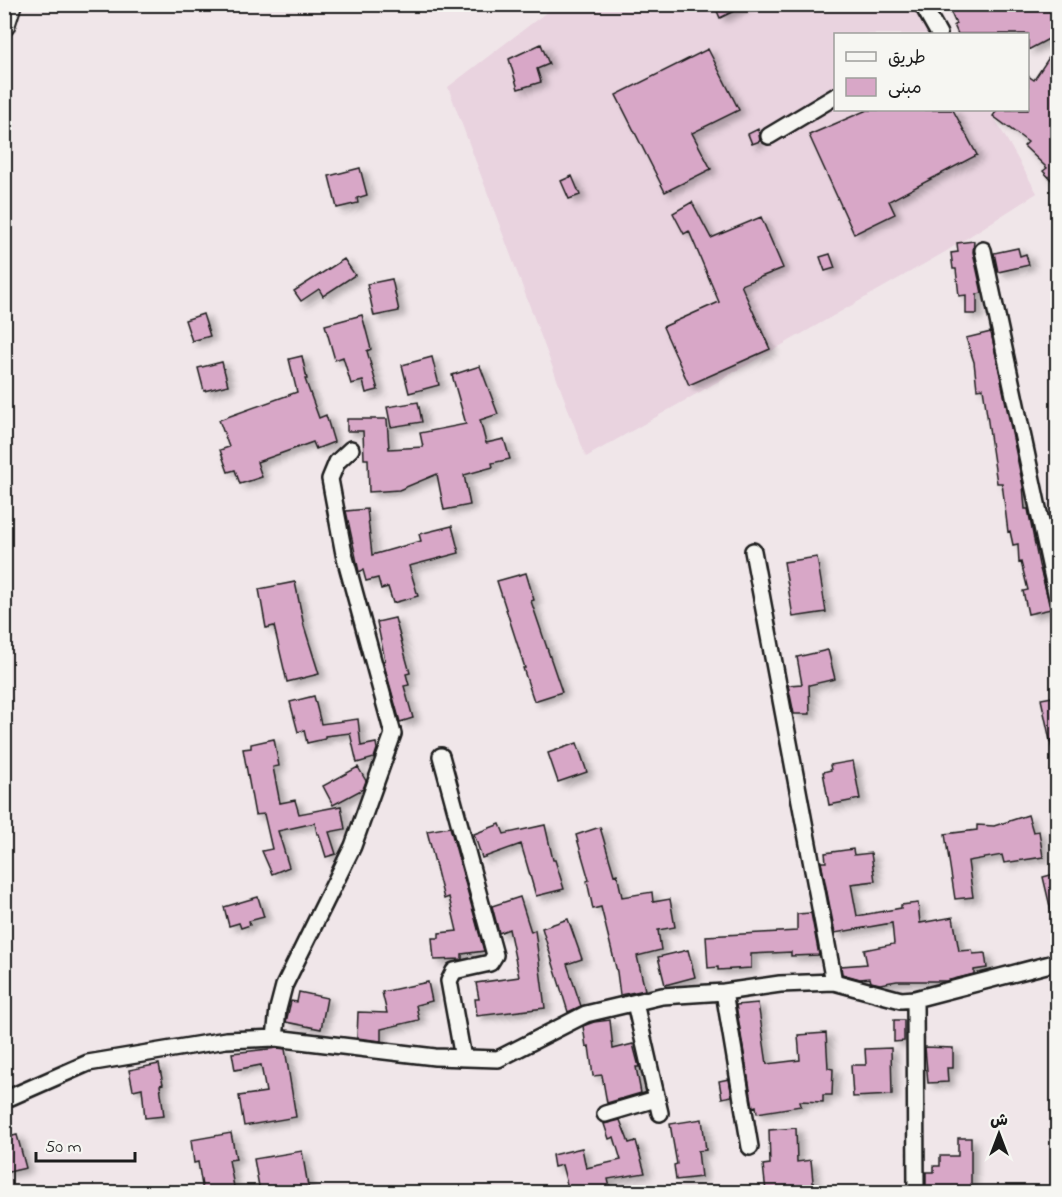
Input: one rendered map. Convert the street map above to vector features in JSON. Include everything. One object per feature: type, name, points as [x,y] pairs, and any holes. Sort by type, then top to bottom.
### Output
[{"type":"main road","points":[[4,26],[11,4]]},
{"type":"street","points":[[922,4],[937,33]]},
{"type":"street","points":[[769,136],[834,97]]},
{"type":"street","points":[[983,250],[1058,602]]},
{"type":"street","points":[[275,1038],[278,1009],[284,986],[353,846],[393,734],[344,554],[330,479],[337,462],[351,449]]},
{"type":"street","points":[[753,551],[834,982]]},
{"type":"street","points":[[441,756],[495,955],[490,963],[454,971],[448,981],[464,1058]]},
{"type":"street","points":[[4,1100],[88,1063],[226,1040],[275,1038],[435,1057],[498,1059],[586,1014],[662,996],[724,992],[780,984],[834,982],[901,1000],[915,999],[1058,962]]},
{"type":"street","points":[[724,992],[750,1147]]},
{"type":"street","points":[[915,999],[916,1192]]},
{"type":"street","points":[[605,1114],[658,1106],[635,1003]]},
{"type":"shaded area","points":[[556,5],[931,5],[947,33],[834,33],[834,111],[991,111],[1037,193],[945,252],[586,457],[448,87]]},
{"type":"building","points":[[714,4],[748,4],[720,18]]},
{"type":"building","points":[[947,4],[1052,4],[1058,15],[1058,34],[1029,49],[1029,33],[958,33],[954,25],[956,24]]},
{"type":"building","points":[[541,44],[549,64],[537,69],[541,82],[518,89],[509,59]]},
{"type":"building","points":[[1058,44],[1058,187],[1043,171],[1047,168],[1024,146],[1028,142],[993,116],[996,111],[1029,111],[1029,77],[1034,80]]},
{"type":"building","points":[[708,49],[739,110],[692,133],[711,169],[665,192],[616,95]]},
{"type":"building","points":[[865,111],[954,111],[977,155],[889,201],[895,214],[854,234],[809,135]]},
{"type":"building","points":[[758,129],[760,141],[752,144],[748,134]]},
{"type":"building","points":[[360,168],[367,195],[357,198],[358,203],[337,208],[329,176]]},
{"type":"building","points":[[572,176],[580,195],[569,199],[561,181]]},
{"type":"building","points":[[692,202],[711,238],[761,217],[783,268],[741,285],[770,349],[689,385],[663,327],[719,302],[689,231],[684,234],[673,213]]},
{"type":"building","points":[[974,241],[973,252],[982,293],[977,294],[977,314],[966,314],[966,295],[959,296],[956,269],[953,269],[951,253],[958,252],[957,243]]},
{"type":"building","points":[[1018,248],[1020,256],[1026,254],[1029,265],[998,272],[994,253]]},
{"type":"building","points":[[830,254],[835,268],[825,271],[820,257]]},
{"type":"building","points":[[344,259],[355,275],[323,296],[319,289],[301,301],[294,291]]},
{"type":"building","points":[[392,279],[399,311],[374,316],[367,284]]},
{"type":"building","points":[[203,314],[210,336],[192,341],[185,320]]},
{"type":"building","points":[[362,315],[371,349],[367,351],[378,390],[366,393],[363,381],[351,384],[343,357],[335,360],[325,325]]},
{"type":"building","points":[[991,332],[1023,486],[1025,509],[1028,509],[1039,565],[1051,609],[1028,614],[1023,591],[1028,590],[1021,562],[1019,563],[1018,544],[1013,545],[1010,531],[1008,532],[1002,483],[997,483],[983,388],[977,389],[974,362],[966,338]]},
{"type":"building","points":[[302,356],[307,379],[305,379],[319,418],[326,415],[334,442],[316,449],[313,442],[257,462],[262,477],[240,484],[235,470],[228,472],[220,450],[229,447],[219,420],[297,392],[289,359]]},
{"type":"building","points":[[432,357],[439,385],[409,393],[402,365]]},
{"type":"building","points":[[222,362],[228,385],[204,391],[198,368]]},
{"type":"building","points":[[480,366],[498,414],[480,420],[486,443],[504,439],[510,459],[492,463],[493,467],[464,475],[470,505],[444,510],[437,474],[399,490],[369,492],[368,459],[364,459],[363,431],[347,431],[347,419],[387,419],[389,449],[423,447],[420,433],[466,424],[452,375]]},
{"type":"building","points":[[418,402],[422,422],[391,427],[387,407]]},
{"type":"building","points":[[367,509],[372,555],[421,541],[419,534],[452,526],[459,553],[409,566],[418,596],[393,603],[388,587],[381,589],[378,578],[366,581],[363,570],[359,572],[346,511]]},
{"type":"building","points":[[817,557],[826,612],[793,617],[784,562]]},
{"type":"building","points":[[526,573],[534,600],[531,601],[562,692],[534,701],[497,581]]},
{"type":"building","points":[[295,582],[304,626],[319,674],[287,682],[274,626],[266,628],[259,589]]},
{"type":"building","points":[[395,618],[410,673],[406,674],[409,685],[404,686],[413,718],[400,722],[383,661],[385,660],[377,622]]},
{"type":"building","points":[[828,650],[835,679],[809,685],[810,714],[794,714],[788,685],[802,684],[797,657]]},
{"type":"building","points":[[314,696],[321,724],[358,719],[361,746],[376,743],[374,758],[357,763],[350,733],[325,736],[325,739],[307,743],[304,730],[298,732],[290,702]]},
{"type":"building","points":[[1058,696],[1058,754],[1053,754],[1041,699]]},
{"type":"building","points":[[274,739],[279,766],[273,767],[280,803],[295,800],[299,814],[341,806],[345,829],[329,832],[336,854],[326,857],[315,823],[278,831],[289,867],[272,874],[262,851],[272,849],[264,814],[255,815],[243,749],[251,748],[251,744]]},
{"type":"building","points":[[577,743],[587,772],[558,782],[548,753]]},
{"type":"building","points":[[853,761],[860,799],[829,805],[823,772],[831,770],[830,765]]},
{"type":"building","points":[[358,767],[366,781],[363,789],[333,805],[323,786]]},
{"type":"building","points":[[1028,815],[1033,832],[1039,831],[1043,857],[1004,863],[1002,855],[968,861],[973,897],[955,899],[945,834],[977,830],[977,825],[994,826]]},
{"type":"building","points":[[500,824],[504,834],[545,825],[553,860],[555,860],[564,889],[536,896],[521,844],[482,858],[474,834]]},
{"type":"building","points":[[450,827],[484,951],[462,954],[462,959],[434,960],[432,938],[439,938],[439,933],[457,931],[449,897],[444,899],[427,831]]},
{"type":"building","points":[[600,827],[614,875],[617,874],[622,897],[652,892],[653,902],[670,899],[675,927],[658,930],[661,950],[637,956],[645,990],[620,995],[617,972],[601,907],[593,909],[587,881],[589,880],[576,835]]},
{"type":"building","points":[[853,849],[854,855],[871,853],[875,881],[851,884],[857,916],[918,903],[920,923],[953,917],[959,951],[972,950],[973,954],[985,953],[987,968],[974,970],[974,974],[946,981],[897,981],[880,984],[871,982],[870,978],[860,979],[842,974],[841,966],[867,964],[864,950],[894,944],[892,923],[835,933],[821,862],[826,862],[825,853]]},
{"type":"building","points":[[1058,873],[1058,918],[1053,919],[1043,877]]},
{"type":"building","points":[[258,897],[264,917],[249,921],[250,925],[241,928],[239,923],[229,926],[224,907]]},
{"type":"building","points":[[520,897],[531,932],[535,930],[545,1008],[477,1016],[475,999],[479,999],[476,983],[519,977],[509,929],[499,933],[492,906]]},
{"type":"building","points":[[811,913],[819,955],[791,956],[791,952],[751,954],[751,968],[718,970],[718,967],[708,968],[706,936],[797,931],[797,914]]},
{"type":"building","points":[[568,919],[582,959],[567,964],[581,1006],[568,1012],[542,928]]},
{"type":"building","points":[[688,950],[695,977],[665,985],[658,957]]},
{"type":"building","points":[[428,982],[432,1001],[416,1005],[419,1020],[381,1029],[381,1041],[357,1038],[358,1012],[387,1013],[382,992]]},
{"type":"building","points":[[299,992],[327,998],[321,1029],[286,1022],[291,1001],[297,1002]]},
{"type":"building","points":[[758,1003],[767,1064],[800,1060],[798,1035],[826,1033],[828,1068],[833,1069],[832,1095],[823,1095],[823,1102],[800,1101],[801,1106],[757,1113],[756,1106],[753,1107],[736,1005]]},
{"type":"building","points":[[610,1020],[613,1049],[633,1044],[639,1067],[636,1067],[641,1093],[607,1103],[602,1075],[593,1076],[589,1046],[586,1047],[583,1026]]},
{"type":"building","points":[[894,1020],[904,1020],[904,1041],[894,1042]]},
{"type":"building","points":[[925,1047],[953,1048],[953,1068],[947,1068],[948,1082],[928,1083]]},
{"type":"building","points":[[891,1048],[892,1095],[853,1097],[851,1065],[866,1065],[865,1049]]},
{"type":"building","points":[[285,1049],[296,1117],[244,1126],[239,1096],[266,1092],[261,1065],[235,1070],[232,1053]]},
{"type":"building","points":[[159,1064],[163,1084],[160,1085],[164,1116],[145,1118],[142,1088],[133,1090],[129,1070]]},
{"type":"building","points":[[729,1079],[732,1096],[722,1098],[719,1081]]},
{"type":"building","points":[[702,1119],[706,1150],[698,1151],[701,1177],[676,1180],[674,1165],[677,1164],[670,1124]]},
{"type":"building","points":[[620,1120],[629,1143],[636,1141],[645,1173],[608,1179],[611,1192],[569,1192],[562,1165],[554,1167],[552,1155],[582,1148],[586,1168],[621,1160],[614,1137],[609,1139],[604,1124]]},
{"type":"building","points":[[796,1128],[797,1162],[811,1160],[814,1192],[766,1192],[763,1165],[770,1164],[769,1130]]},
{"type":"building","points":[[231,1133],[236,1159],[229,1160],[235,1192],[203,1192],[198,1162],[194,1163],[191,1140]]},
{"type":"building","points":[[17,1135],[26,1168],[4,1173],[4,1138]]},
{"type":"building","points":[[958,1138],[971,1138],[971,1192],[933,1192],[933,1187],[926,1187],[926,1172],[934,1172],[934,1166],[940,1166],[940,1156],[958,1156]]},
{"type":"building","points":[[302,1151],[309,1192],[260,1192],[254,1159]]}]
